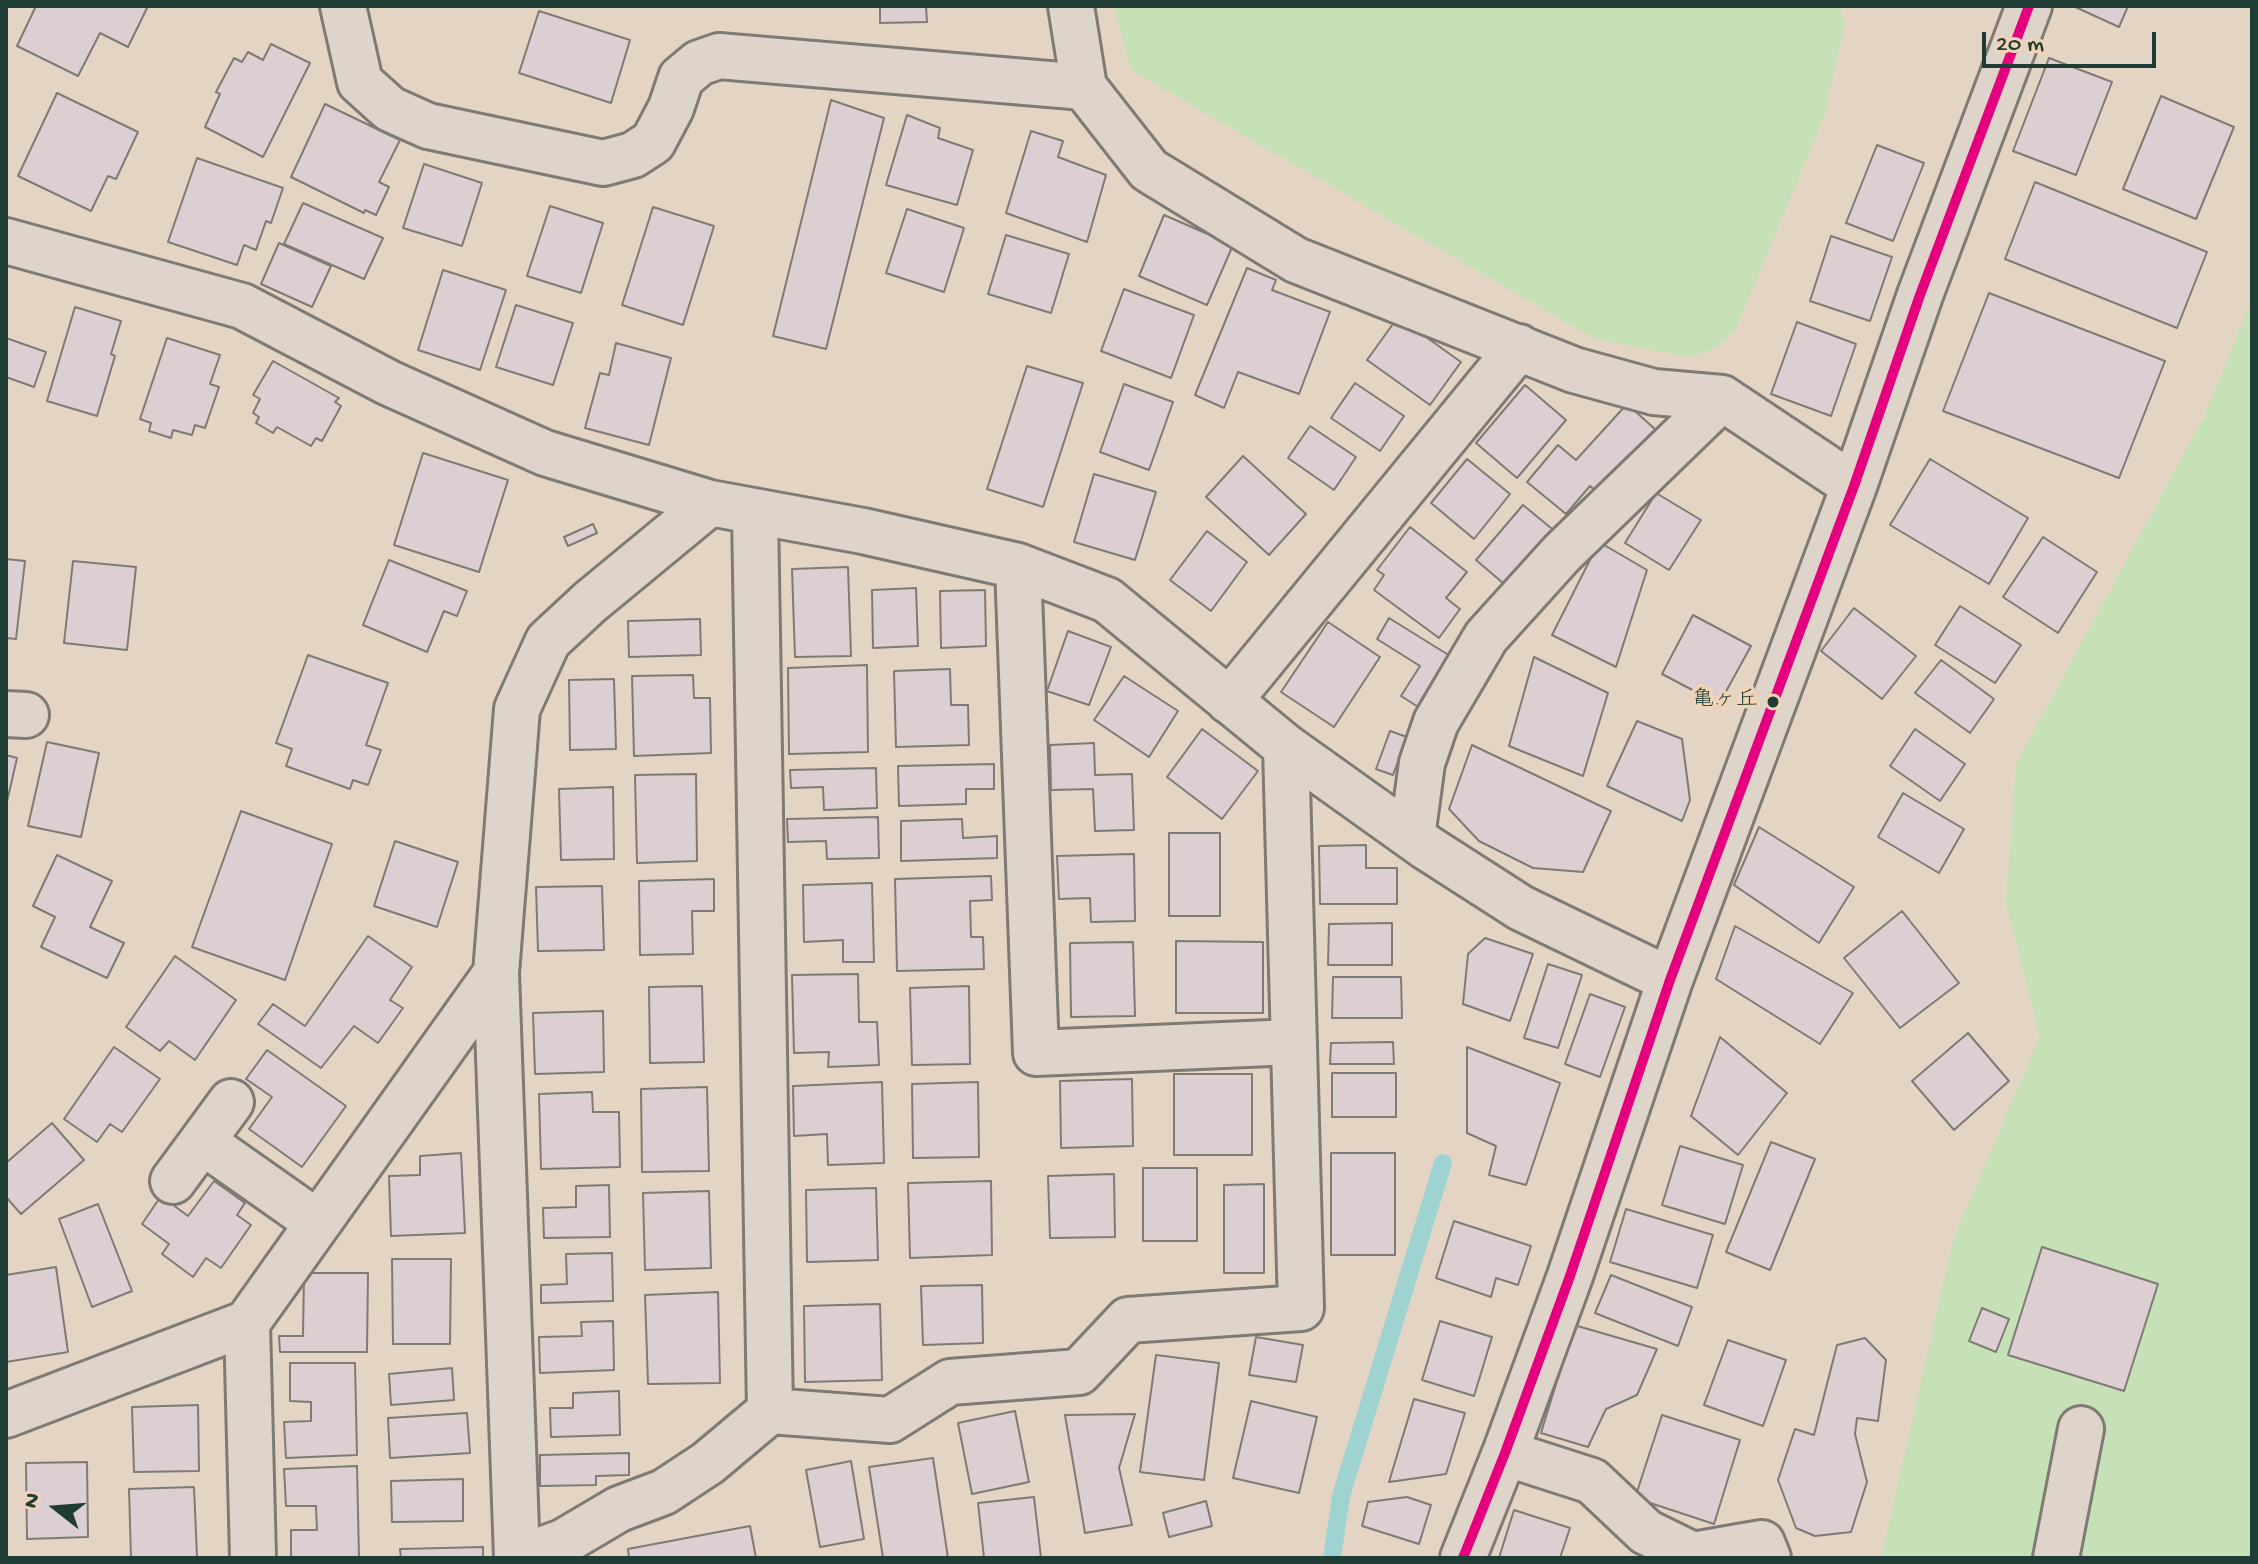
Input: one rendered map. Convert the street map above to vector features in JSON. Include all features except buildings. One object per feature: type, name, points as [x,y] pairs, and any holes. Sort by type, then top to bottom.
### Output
[{"type":"street","points":[[343,6],[360,82],[390,109],[428,126],[603,163],[633,155],[653,142],[671,108],[681,78],[699,63],[719,56],[1084,87]]},
{"type":"street","points":[[1071,6],[1084,87],[1149,170],[1296,260],[1574,370],[1654,392],[1722,398],[1854,486]]},
{"type":"street","points":[[1463,1558],[1570,1276],[1670,980],[2029,6]]},
{"type":"street","points":[[7,243],[242,306],[389,383],[545,453],[710,503],[863,531],[1018,566],[1107,600],[1286,747],[1412,837],[1521,908],[1670,980]]},
{"type":"street","points":[[1229,701],[1519,347]]},
{"type":"street","points":[[1412,837],[1422,763],[1436,722],[1486,637],[1562,553],[1722,398]]},
{"type":"street","points":[[710,503],[590,602],[548,641],[517,709],[496,973],[518,1558],[563,1542],[619,1509],[664,1492],[708,1463],[770,1411],[890,1420],[950,1382],[1079,1372],[1128,1320],[1301,1308],[1286,747]]},
{"type":"street","points":[[755,513],[770,1411]]},
{"type":"street","points":[[1018,566],[1036,1053],[1294,1042]]},
{"type":"street","points":[[6,1415],[247,1323],[496,973]]},
{"type":"street","points":[[173,1181],[231,1102]]},
{"type":"street","points":[[203,1142],[318,1223]]},
{"type":"street","points":[[247,1323],[253,1558]]},
{"type":"street","points":[[2056,1558],[2081,1429]]},
{"type":"street","points":[[1505,1453],[1592,1481],[1646,1532],[1693,1555],[1762,1543],[1768,1558]]},
{"type":"green space","points":[[1114,6],[1839,6],[1845,23],[1824,117],[1735,331],[1717,348],[1689,357],[1595,339],[1131,70]]},
{"type":"green space","points":[[2252,298],[2252,1558],[1881,1558],[1953,1240],[2040,1036],[2006,903],[2016,764],[2205,415]]},
{"type":"waterway","points":[[1332,1558],[1341,1496],[1443,1163]]},
{"type":"transit line","points":[[1463,1558],[1570,1276],[1670,980],[2029,6]]},
{"type":"place","name":"亀ヶ丘","points":[[1773,702]]}]
